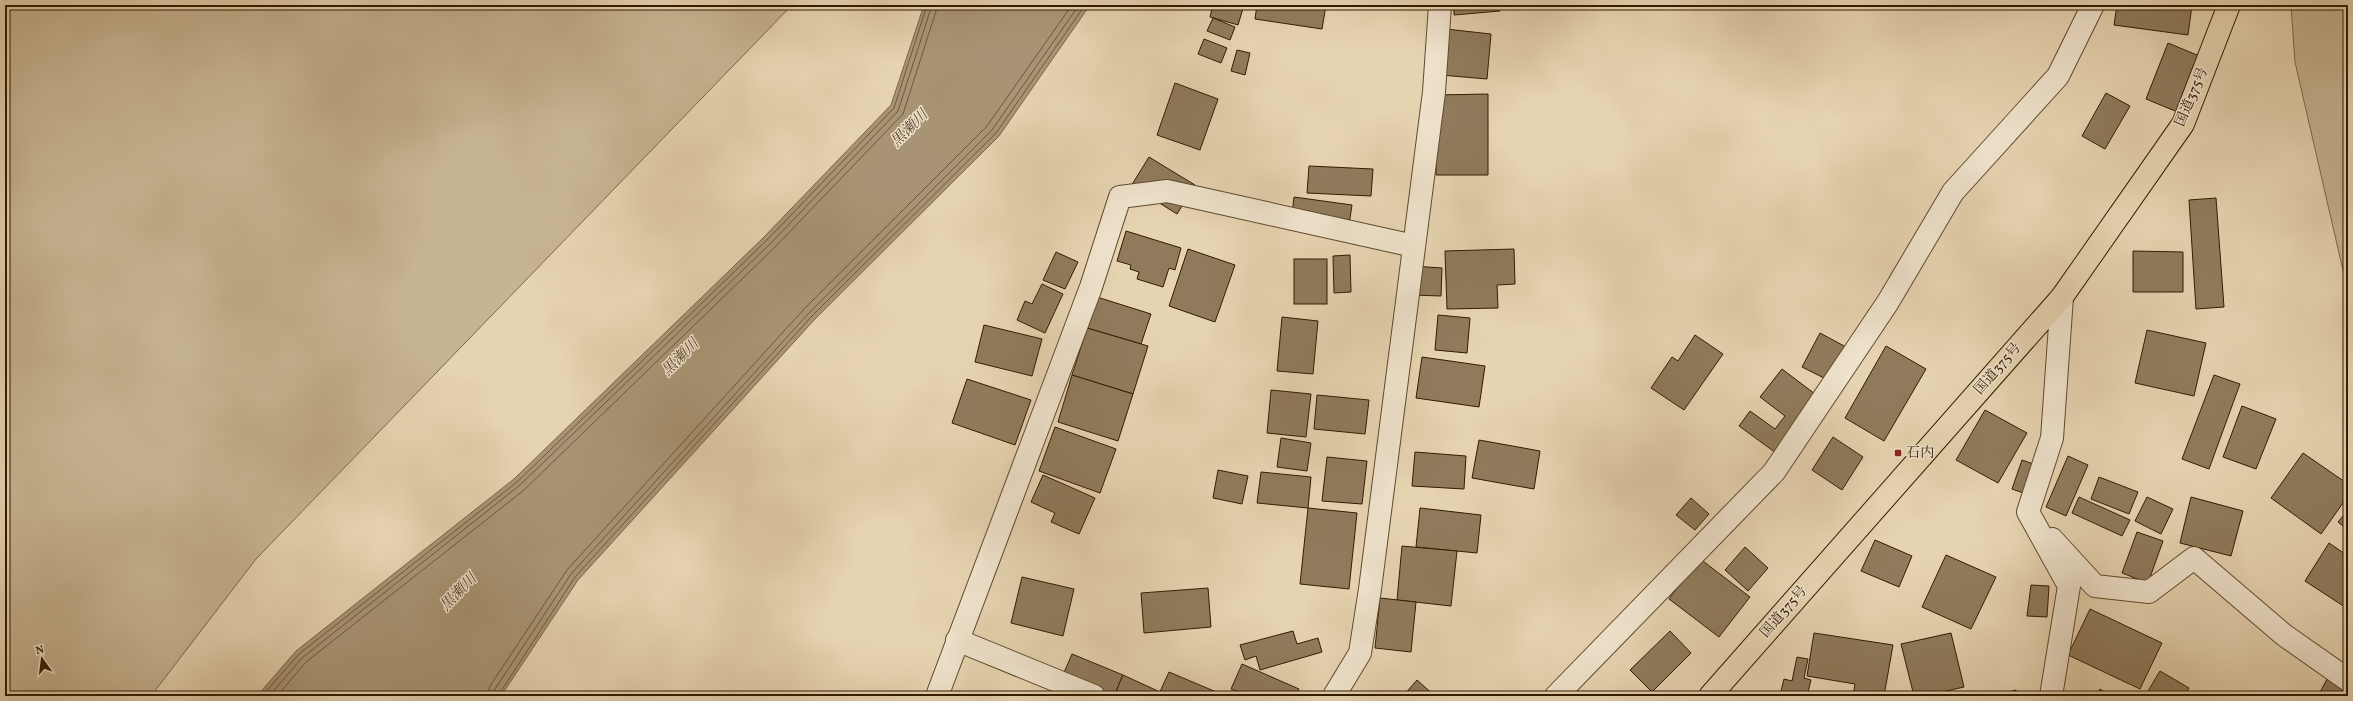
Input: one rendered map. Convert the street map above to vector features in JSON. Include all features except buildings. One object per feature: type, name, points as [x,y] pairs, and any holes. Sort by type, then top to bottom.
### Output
[{"type":"highway","name":"国道375号","points":[[1710,696],[2062,297],[2183,124],[2229,5]]},
{"type":"street","points":[[1334,696],[1360,653],[1434,92],[1440,5]]},
{"type":"street","points":[[1556,696],[1774,472],[1888,302],[1953,192],[2058,76],[2093,5]]},
{"type":"street","points":[[937,696],[1091,287],[1120,197],[1167,191],[1414,246]]},
{"type":"street","points":[[2051,696],[2069,586],[2028,512],[2052,438],[2062,297]]},
{"type":"street","points":[[2028,512],[2095,586],[2149,592],[2194,558],[2284,635],[2348,680]]},
{"type":"street","points":[[957,640],[1094,696]]},
{"type":"shaded area","points":[[5,5],[792,5],[256,559],[151,696],[5,696]]},
{"type":"shaded area","points":[[2291,5],[2348,5],[2348,292],[2295,62]]},
{"type":"water","name":"黒瀬川","points":[[924,5],[1090,5],[999,136],[815,319],[578,580],[501,696],[257,696],[296,651],[514,479],[763,238],[891,105]]},
{"type":"place","name":"石内","points":[[1898,453]]}]
